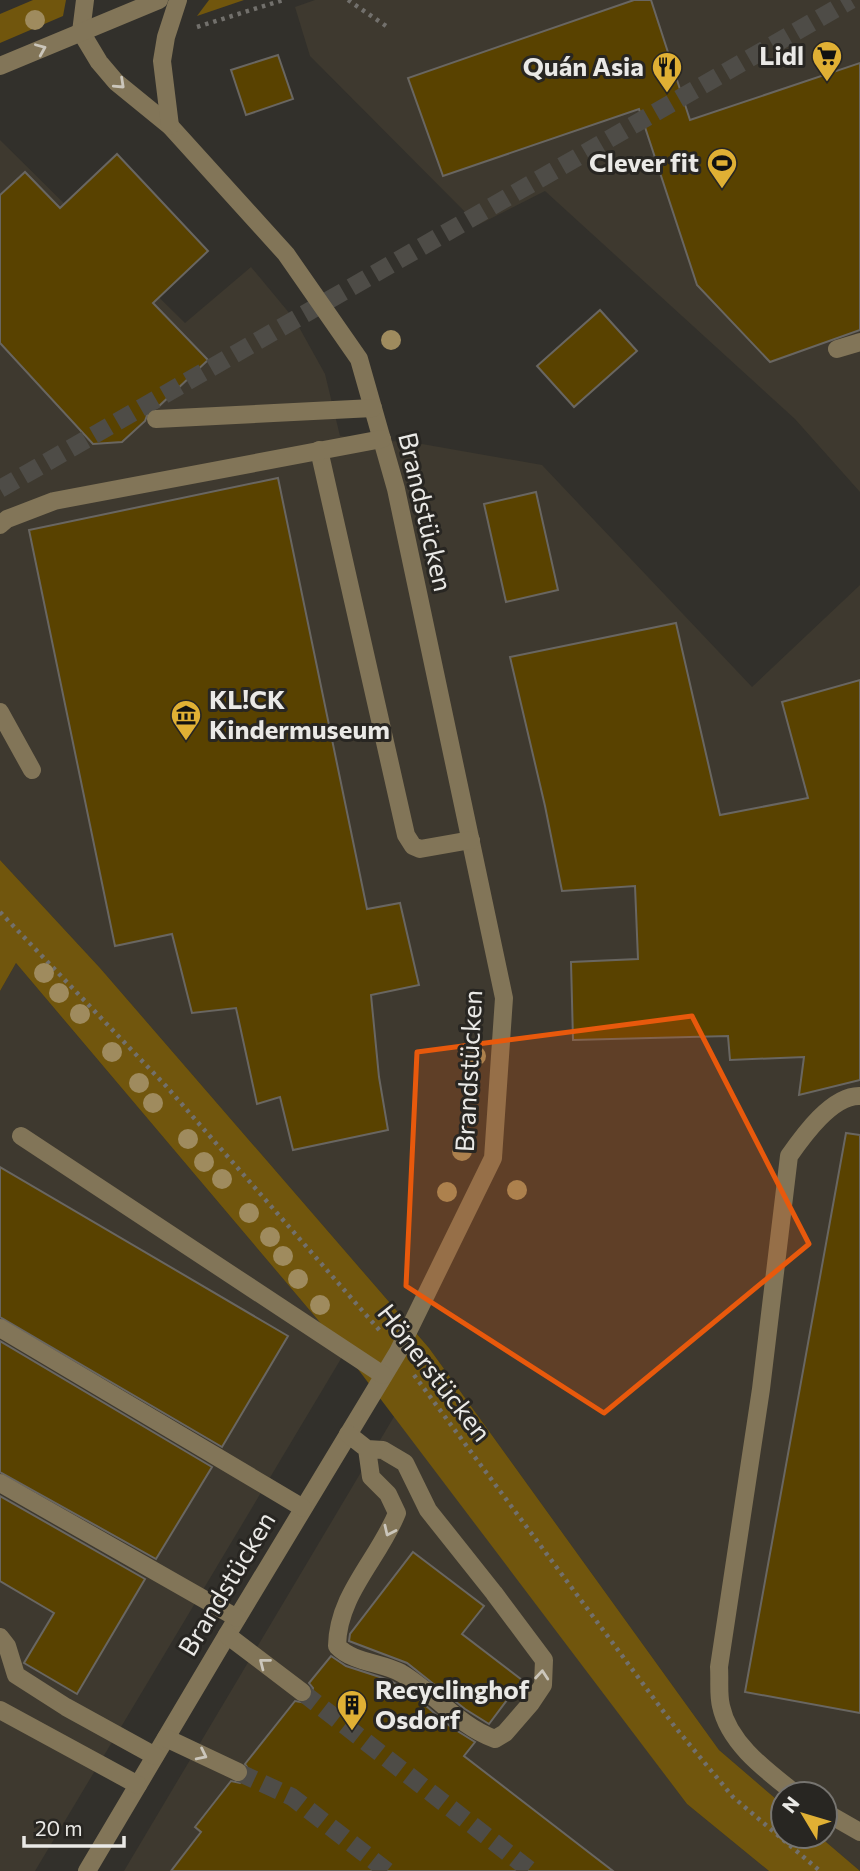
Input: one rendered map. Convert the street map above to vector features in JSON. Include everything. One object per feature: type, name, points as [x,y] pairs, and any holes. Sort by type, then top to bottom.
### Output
[{"type":"street","points":[[81,32],[85,0]]},
{"type":"street","points":[[0,66],[159,0]]},
{"type":"street","points":[[170,126],[162,61],[166,37],[178,0]]},
{"type":"street","name":"Brandstücken","points":[[81,32],[99,62],[116,82],[170,126],[286,254],[359,359],[396,489],[504,998],[494,1158],[398,1352],[87,1871]]},
{"type":"street","points":[[837,349],[860,342]]},
{"type":"street","points":[[156,419],[373,408]]},
{"type":"street","points":[[0,525],[7,519],[54,501],[382,439]]},
{"type":"street","points":[[319,450],[406,835],[413,846],[420,849],[471,840]]},
{"type":"street","points":[[0,712],[32,770]]},
{"type":"street","points":[[778,1780],[759,1765],[734,1736],[721,1707],[719,1667],[761,1389],[789,1156],[810,1126],[839,1102],[860,1096]]},
{"type":"street","points":[[21,1136],[383,1375]]},
{"type":"street","points":[[0,1328],[303,1508]]},
{"type":"street","points":[[348,1434],[368,1449],[383,1450],[405,1463],[428,1510],[544,1660],[543,1685],[505,1733],[495,1739],[477,1732],[404,1675],[384,1664],[345,1655],[337,1646],[338,1628],[345,1604],[388,1536],[397,1513],[388,1494],[371,1477],[368,1449]]},
{"type":"street","points":[[0,1483],[237,1618]]},
{"type":"street","points":[[227,1635],[302,1692]]},
{"type":"street","points":[[0,1637],[7,1646],[16,1675],[66,1707],[155,1756]]},
{"type":"street","points":[[0,1710],[138,1784]]},
{"type":"street","points":[[166,1738],[239,1772]]},
{"type":"street","points":[[839,1820],[860,1832]]},
{"type":"path","points":[[193,29],[283,0]]},
{"type":"path","points":[[348,0],[386,26]]},
{"type":"path","name":"Hönerstücken","points":[[0,912],[166,1086],[398,1352],[675,1727],[733,1797],[820,1871]]},
{"type":"highlighted area","points":[[692,1016],[809,1244],[604,1413],[406,1286],[417,1052]]},
{"type":"shaded area","points":[[33,0],[66,0],[63,16],[0,43],[0,14]]},
{"type":"shaded area","points":[[209,0],[244,0],[197,16]]},
{"type":"shaded area","points":[[315,0],[860,0],[860,492],[795,419],[545,191],[478,225],[310,56],[295,7]]},
{"type":"shaded area","points":[[0,140],[185,323],[251,267],[295,320],[325,374],[340,436],[422,444],[542,465],[752,687],[860,585],[860,1871],[835,1850],[839,1850],[839,1780],[769,1780],[769,1793],[719,1750],[429,1348],[100,968],[0,860]]},
{"type":"shaded area","points":[[0,860],[100,968],[429,1348],[719,1750],[769,1793],[769,1850],[835,1850],[860,1871],[769,1871],[687,1804],[345,1352],[16,963],[0,991]]},
{"type":"shaded area","points":[[16,963],[345,1352],[35,1871],[0,1871],[0,991]]},
{"type":"shaded area","points":[[395,1415],[687,1804],[769,1871],[124,1871]]},
{"type":"building","points":[[634,0],[651,0],[690,120],[860,63],[860,330],[770,362],[697,285],[639,109],[443,176],[408,78]]},
{"type":"building","points":[[278,55],[293,99],[246,115],[231,70]]},
{"type":"building","points":[[117,154],[208,251],[153,303],[208,360],[158,407],[149,410],[145,421],[122,442],[93,444],[0,343],[0,195],[25,172],[60,208]]},
{"type":"building","points":[[600,310],[637,351],[574,407],[537,366]]},
{"type":"building","points":[[278,478],[367,909],[400,903],[419,985],[371,995],[379,1077],[388,1130],[293,1150],[280,1097],[257,1104],[236,1008],[192,1013],[172,934],[115,946],[29,530]]},
{"type":"building","points":[[536,492],[558,590],[506,602],[484,504]]},
{"type":"building","points":[[676,623],[720,815],[808,798],[782,702],[860,680],[860,1080],[799,1095],[804,1057],[730,1060],[728,1036],[573,1040],[571,962],[638,959],[635,886],[562,891],[510,657]]},
{"type":"building","points":[[846,1133],[860,1135],[860,1713],[745,1692]]},
{"type":"building","points":[[0,1167],[288,1336],[222,1447],[0,1317]]},
{"type":"building","points":[[0,1341],[212,1467],[156,1559],[0,1472]]},
{"type":"building","points":[[0,1496],[145,1579],[77,1694],[24,1663],[54,1613],[0,1581]]},
{"type":"building","points":[[413,1552],[484,1606],[462,1634],[522,1680],[489,1724],[465,1709],[407,1663],[349,1641],[350,1634]]},
{"type":"building","name":"Recyclinghof Osdorf","points":[[331,1656],[346,1666],[389,1680],[407,1690],[451,1727],[475,1742],[464,1756],[613,1871],[171,1871],[201,1832],[195,1827],[231,1781],[240,1783],[248,1777],[249,1770],[245,1764],[295,1701],[306,1703],[311,1698],[313,1688],[309,1683]]},
{"type":"tunnel","points":[[0,489],[851,0]]},
{"type":"tunnel","points":[[302,1692],[531,1871]]},
{"type":"tunnel","points":[[238,1772],[292,1797],[387,1871]]},
{"type":"place","name":"Lidl","points":[[827,83]]},
{"type":"place","name":"Quán Asia","points":[[667,94]]},
{"type":"place","name":"Clever fit","points":[[722,190]]},
{"type":"place","name":"KL!CK Kindermuseum","points":[[186,742]]},
{"type":"place","name":"Recyclinghof Osdorf","points":[[352,1732]]}]
